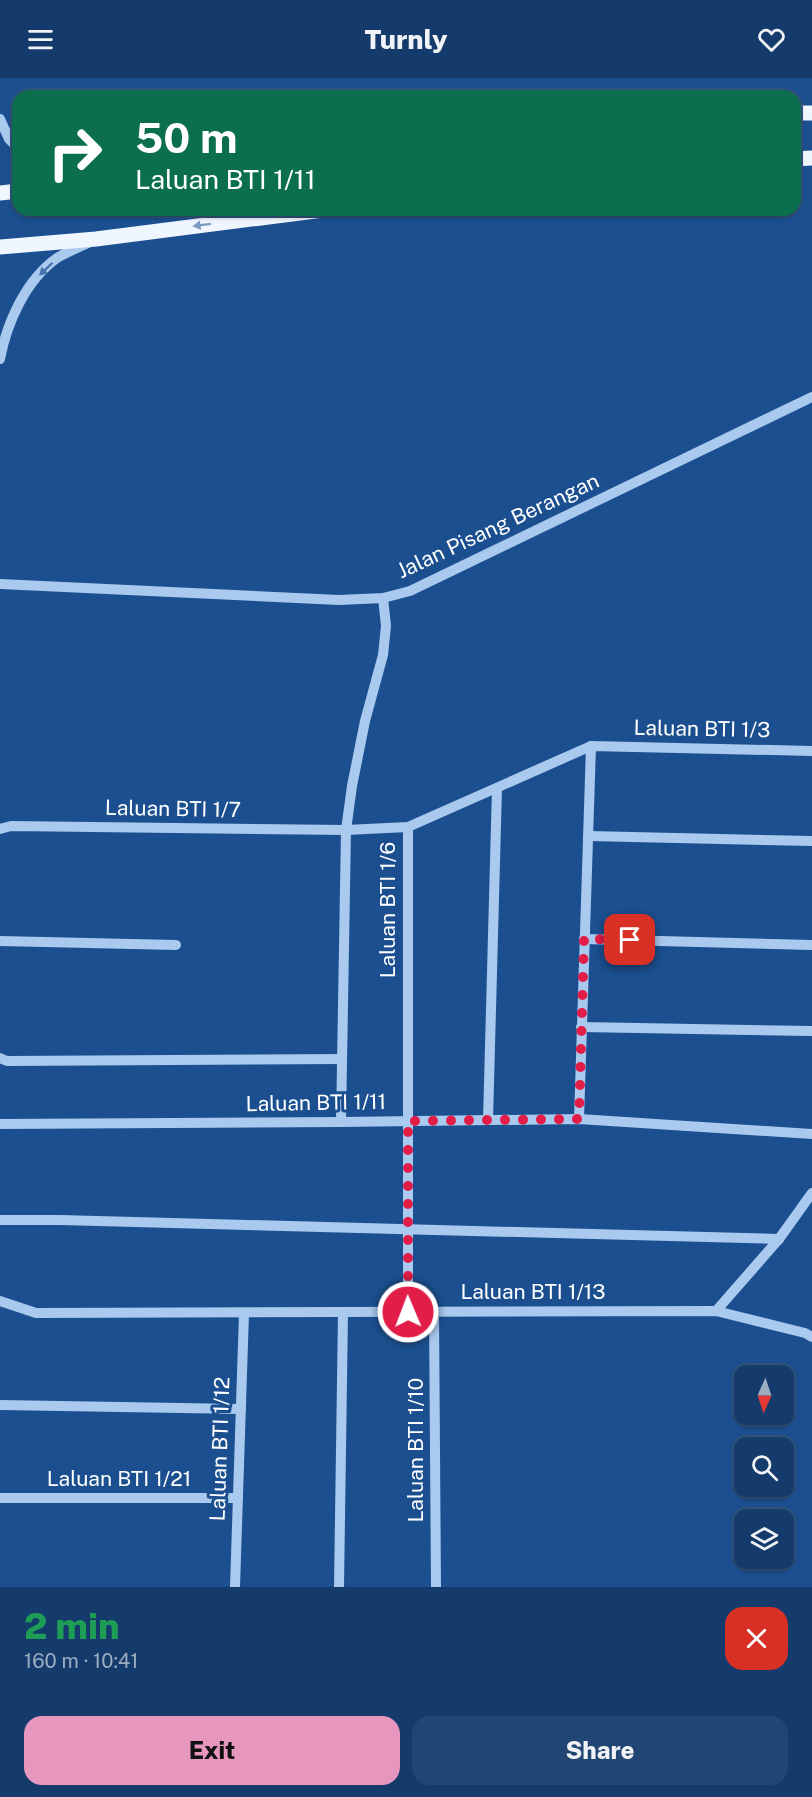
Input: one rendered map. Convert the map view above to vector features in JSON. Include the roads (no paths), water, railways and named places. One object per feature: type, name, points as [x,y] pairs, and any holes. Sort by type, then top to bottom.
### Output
[{"type":"main road","points":[[0,247],[96,239],[275,216]]},
{"type":"street","points":[[0,119],[12,142]]},
{"type":"street","points":[[0,359],[1,342],[31,284],[57,259],[96,239]]},
{"type":"street","name":"Jalan Pisang Berangan","points":[[0,584],[339,600],[383,598],[410,591],[812,397]]},
{"type":"street","points":[[341,1122],[346,830],[365,721],[383,655],[386,626],[383,598]]},
{"type":"street","points":[[579,1119],[591,746]]},
{"type":"street","name":"Laluan BTI 1/3","points":[[591,746],[812,751]]},
{"type":"street","name":"Laluan BTI 1/6","points":[[408,1312],[408,827],[591,746]]},
{"type":"street","points":[[488,1120],[497,788]]},
{"type":"street","name":"Laluan BTI 1/7","points":[[0,829],[11,826],[346,830],[408,827]]},
{"type":"street","points":[[588,836],[812,841]]},
{"type":"street","points":[[584,939],[812,945]]},
{"type":"street","points":[[0,941],[176,945]]},
{"type":"street","points":[[581,1027],[812,1032]]},
{"type":"street","points":[[0,1058],[7,1061],[342,1059]]},
{"type":"street","name":"Laluan BTI 1/11","points":[[0,1124],[579,1119],[812,1134]]},
{"type":"street","points":[[716,1311],[779,1239],[812,1193]]},
{"type":"street","points":[[0,1220],[779,1239]]},
{"type":"street","name":"Laluan BTI 1/13","points":[[0,1301],[36,1313],[716,1311],[805,1333],[812,1337]]},
{"type":"street","points":[[339,1587],[343,1312]]},
{"type":"street","name":"Laluan BTI 1/10","points":[[434,1312],[436,1587]]},
{"type":"street","name":"Laluan BTI 1/12","points":[[235,1587],[244,1313]]},
{"type":"street","points":[[0,1405],[241,1409]]},
{"type":"street","name":"Laluan BTI 1/21","points":[[0,1498],[238,1498]]}]
